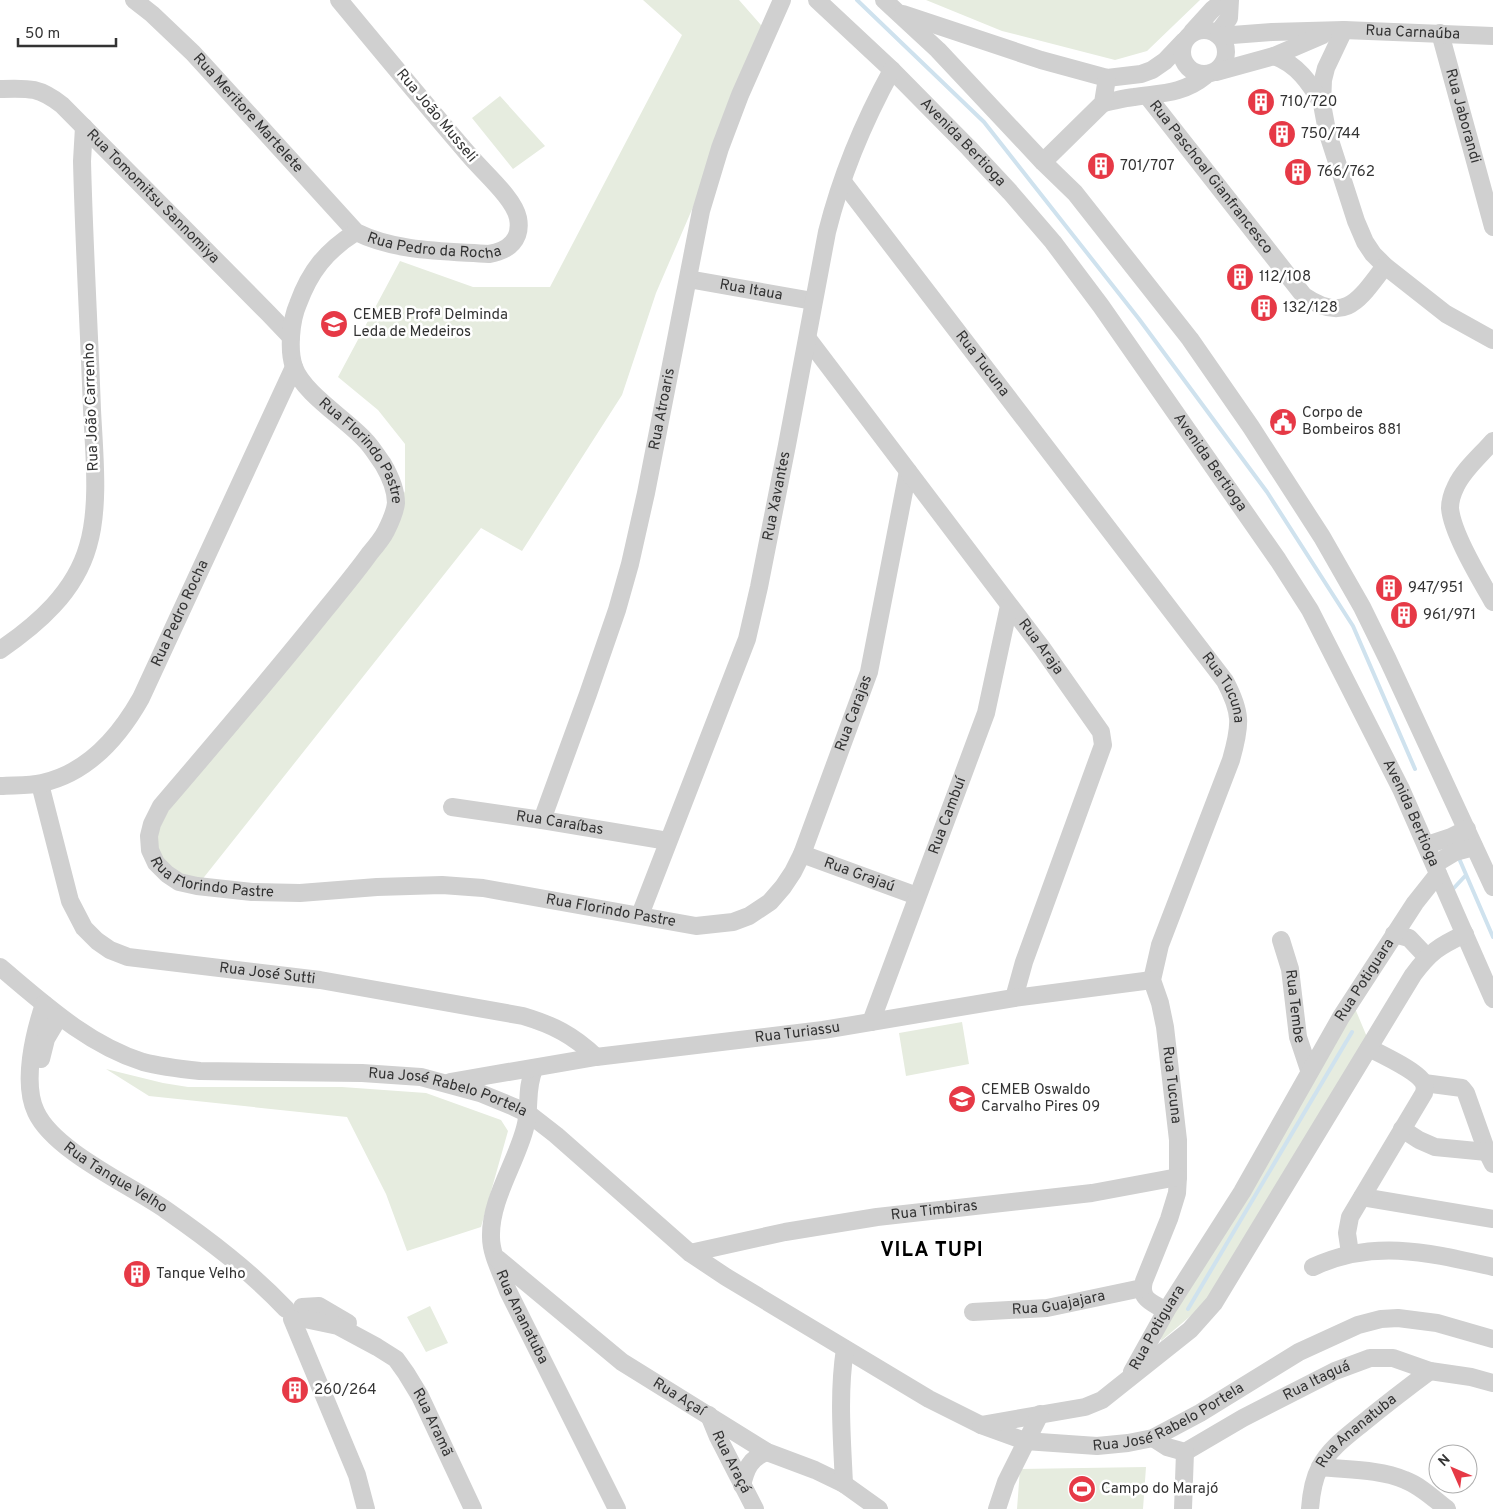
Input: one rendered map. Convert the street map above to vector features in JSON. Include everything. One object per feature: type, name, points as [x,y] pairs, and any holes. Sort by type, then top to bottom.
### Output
[{"type":"street","name":"Rua Meritore Martelete","points":[[134,0],[152,14],[193,53],[356,232]]},
{"type":"street","name":"Rua João Musseli","points":[[340,0],[414,90],[509,199],[515,208],[518,218],[519,228],[517,237]]},
{"type":"street","name":"Rua Atroaris","points":[[542,820],[591,685],[630,564],[646,493],[701,211],[720,148],[740,95],[782,0]]},
{"type":"street","name":"Avenida Bertioga","points":[[817,0],[892,70],[1004,186],[1053,242],[1101,306],[1272,552],[1310,610],[1380,746],[1427,845],[1493,999]]},
{"type":"street","points":[[884,0],[938,50],[1084,204],[1190,339],[1286,480],[1322,537],[1362,607],[1493,887]]},
{"type":"street","points":[[898,13],[1041,60],[1107,78],[1141,74],[1152,70],[1165,61],[1212,10],[1224,0]]},
{"type":"street","points":[[1218,35],[1229,18],[1230,0]]},
{"type":"street","points":[[1043,162],[1103,104],[1138,96],[1172,92],[1194,85],[1210,74],[1221,67],[1226,53],[1225,46],[1218,35],[1210,30],[1203,30],[1188,37],[1181,49],[1181,57],[1184,64],[1190,70],[1210,74],[1274,56],[1339,30]]},
{"type":"street","points":[[1339,30],[1323,80],[1322,104],[1327,131],[1356,221],[1365,242],[1373,254],[1385,266],[1446,314],[1493,340]]},
{"type":"street","name":"Rua Carnaúba","points":[[1218,35],[1339,30],[1493,36]]},
{"type":"street","name":"Rua Jaborandi","points":[[1440,33],[1485,166],[1493,227]]},
{"type":"street","points":[[1274,56],[1284,60],[1297,70],[1311,85],[1322,104]]},
{"type":"street","name":"Rua Xavantes","points":[[640,915],[747,638],[759,587],[808,339],[813,301],[833,208],[861,132],[892,70]]},
{"type":"street","points":[[1103,104],[1107,78]]},
{"type":"street","name":"Rua Tomomitsu Sannomiya","points":[[0,89],[38,90],[48,94],[62,105],[268,312],[290,337]]},
{"type":"street","name":"Rua Paschoal Gianfrancesco","points":[[1148,96],[1304,296],[1316,304],[1325,307],[1334,309],[1347,307],[1359,300],[1385,266]]},
{"type":"street","name":"Rua João Carrenho","points":[[0,650],[21,636],[63,596],[88,546],[95,514],[82,160],[84,127]]},
{"type":"street","name":"Rua Tucuna","points":[[843,182],[1224,681],[1234,700],[1239,717],[1238,736],[1231,760],[1160,945],[1152,980],[1160,1003],[1165,1027],[1178,1140],[1178,1177],[1177,1193],[1169,1219],[1142,1288]]},
{"type":"street","name":"Rua Pedro da Rocha","points":[[294,367],[290,337],[294,314],[311,275],[323,258],[338,243],[356,232],[372,240],[397,246],[489,254],[500,252],[507,248],[517,237]]},
{"type":"street","name":"Rua Itaua","points":[[688,278],[813,301]]},
{"type":"street","name":"Rua Araja","points":[[808,339],[1009,606],[1101,732],[1103,746],[1024,962],[1014,998]]},
{"type":"street","name":"Rua Pedro Rocha","points":[[0,786],[40,784],[58,779],[91,760],[127,723],[141,698],[294,367]]},
{"type":"street","name":"Rua Florindo Pastre","points":[[294,367],[304,383],[365,439],[390,475],[395,490],[396,504],[386,532],[362,564],[287,657],[161,806],[152,824],[149,836],[150,850],[156,863],[179,882],[197,886],[252,892],[300,894],[376,887],[442,885],[483,888],[696,926],[733,922]]},
{"type":"street","points":[[1493,441],[1456,486],[1451,499],[1450,509],[1454,525],[1467,555],[1493,602]]},
{"type":"street","name":"Rua Carajas","points":[[733,922],[749,916],[770,902],[788,880],[802,854],[869,672],[908,471]]},
{"type":"street","name":"Rua Cambuí","points":[[871,1022],[986,713],[1009,606]]},
{"type":"street","name":"Rua José Sutti","points":[[40,784],[70,901],[84,928],[97,941],[110,950],[128,957],[320,980],[523,1016],[547,1023],[568,1034],[596,1057]]},
{"type":"street","name":"Rua Caraíbas","points":[[452,807],[668,841]]},
{"type":"street","points":[[1427,845],[1467,829]]},
{"type":"street","points":[[1436,869],[1447,855],[1474,846]]},
{"type":"street","name":"Rua Grajaú","points":[[802,854],[917,896]]},
{"type":"street","name":"Rua Potiguara","points":[[1128,1379],[1166,1311],[1242,1192],[1340,1017],[1436,869]]},
{"type":"street","points":[[1394,934],[1409,938],[1427,957]]},
{"type":"street","name":"Rua Potiguara","points":[[1128,1379],[1190,1330],[1214,1303],[1413,975],[1427,957],[1446,942],[1465,934]]},
{"type":"street","name":"Rua Tembe","points":[[1281,940],[1290,968],[1298,1037],[1309,1070]]},
{"type":"street","name":"Rua José Rabelo Portela","points":[[0,967],[59,1017],[80,1032],[110,1048],[144,1062],[174,1068],[200,1070],[394,1074],[444,1082],[497,1099],[529,1114],[556,1135],[690,1252],[726,1278],[929,1399],[981,1425],[1025,1441],[1097,1446],[1153,1438],[1200,1413],[1299,1352],[1358,1325],[1381,1319],[1415,1319],[1437,1323],[1493,1339]]},
{"type":"street","name":"Rua Turiassu","points":[[444,1082],[534,1069],[596,1057],[824,1030],[1014,998],[1152,980]]},
{"type":"street","name":"Rua Tanque Velho","points":[[44,1004],[36,1033],[30,1070],[31,1094],[35,1112],[45,1126],[71,1150],[164,1208],[211,1242],[295,1311]]},
{"type":"street","name":"Rua Tanque Velho","points":[[59,1017],[46,1039],[41,1064],[42,1092],[45,1107],[51,1120],[62,1132],[76,1142],[170,1200],[217,1233],[282,1288],[295,1311],[357,1475],[366,1509]]},
{"type":"street","points":[[1369,1048],[1414,1074],[1424,1083],[1462,1088],[1466,1093],[1490,1158]]},
{"type":"street","name":"Rua Ananatuba","points":[[534,1069],[528,1086],[529,1114],[523,1137],[498,1200],[491,1237],[495,1257],[508,1291],[618,1509]]},
{"type":"street","points":[[1350,1253],[1347,1233],[1350,1217],[1424,1093],[1424,1083]]},
{"type":"street","points":[[1402,1129],[1419,1140],[1435,1147],[1490,1158]]},
{"type":"street","name":"Rua Timbiras","points":[[690,1252],[785,1232],[847,1222],[1092,1193],[1178,1177]]},
{"type":"street","points":[[1362,1197],[1493,1219]]},
{"type":"street","points":[[1313,1267],[1332,1258],[1350,1253],[1373,1251],[1421,1252],[1493,1267]]},
{"type":"street","name":"Rua Açaí","points":[[495,1257],[622,1362],[767,1452],[816,1470],[844,1484],[879,1509]]},
{"type":"street","points":[[1142,1288],[1146,1299],[1166,1311]]},
{"type":"street","name":"Rua Guajajara","points":[[973,1312],[1048,1308],[1142,1288]]},
{"type":"street","name":"Rua Aramã","points":[[295,1311],[314,1305],[325,1309],[369,1338],[396,1360],[420,1396],[472,1509]]},
{"type":"street","points":[[844,1484],[840,1410],[845,1349]]},
{"type":"street","name":"Rua Itaguá","points":[[1185,1452],[1243,1418],[1335,1370],[1370,1358],[1393,1358],[1430,1371],[1471,1377],[1493,1383]]},
{"type":"street","name":"Rua Ananatuba","points":[[1310,1509],[1314,1481],[1328,1454],[1386,1404],[1430,1371]]},
{"type":"street","points":[[981,1425],[1085,1407],[1102,1400],[1128,1379]]},
{"type":"street","points":[[997,1509],[1006,1482],[1040,1414]]},
{"type":"street","name":"Rua Araçá","points":[[709,1415],[754,1509]]},
{"type":"street","points":[[1153,1438],[1167,1447],[1185,1452],[1183,1509]]},
{"type":"street","points":[[742,1485],[745,1470],[749,1464],[754,1458],[767,1452]]},
{"type":"street","points":[[1320,1467],[1387,1474],[1405,1480],[1433,1503],[1447,1509]]},
{"type":"shaded area","points":[[643,0],[739,0],[768,33],[656,293],[622,395],[522,551],[481,528],[197,886],[167,874],[149,836],[392,517],[405,491],[405,444],[378,410],[338,377],[400,261],[473,287],[550,287],[682,35]]},
{"type":"shaded area","points":[[926,0],[1200,0],[1147,51],[1115,60],[1002,31]]},
{"type":"shaded area","points":[[500,96],[545,146],[513,169],[472,118]]},
{"type":"shaded area","points":[[1354,1006],[1367,1037],[1207,1302],[1161,1341],[1162,1331]]},
{"type":"shaded area","points":[[962,1022],[969,1064],[906,1076],[899,1033]]},
{"type":"shaded area","points":[[106,1069],[188,1087],[342,1087],[426,1093],[501,1120],[508,1131],[481,1227],[407,1251],[386,1194],[347,1117],[149,1096]]},
{"type":"shaded area","points":[[430,1306],[448,1343],[426,1352],[407,1317]]},
{"type":"shaded area","name":"Campo do Marajó","points":[[1146,1467],[1143,1509],[1017,1509],[1020,1469]]},
{"type":"waterway","points":[[857,0],[984,122],[1139,319],[1267,492],[1353,626],[1415,769]]},
{"type":"waterway","points":[[1458,856],[1493,937]]},
{"type":"waterway","points":[[1453,889],[1466,875]]},
{"type":"waterway","points":[[1188,1309],[1352,1032]]},
{"type":"place","name":"710/720","points":[[1261,102]]},
{"type":"place","name":"750/744","points":[[1282,134]]},
{"type":"place","name":"701/707","points":[[1101,166]]},
{"type":"place","name":"766/762","points":[[1298,172]]},
{"type":"place","name":"112/108","points":[[1240,277]]},
{"type":"place","name":"132/128","points":[[1264,308]]},
{"type":"place","name":"CEMEB Profª Delminda Leda de Medeiros","points":[[334,324]]},
{"type":"place","name":"Corpo de Bombeiros 881","points":[[1283,422]]},
{"type":"place","name":"947/951","points":[[1389,588]]},
{"type":"place","name":"961/971","points":[[1404,615]]},
{"type":"place","name":"CEMEB Oswaldo Carvalho Pires 09","points":[[962,1099]]},
{"type":"place","name":"Tanque Velho","points":[[137,1274]]},
{"type":"place","name":"260/264","points":[[295,1390]]},
{"type":"place","name":"Campo do Marajó","points":[[1082,1489]]},
{"type":"district","name":"VILA TUPI","points":[[932,1251]]}]
